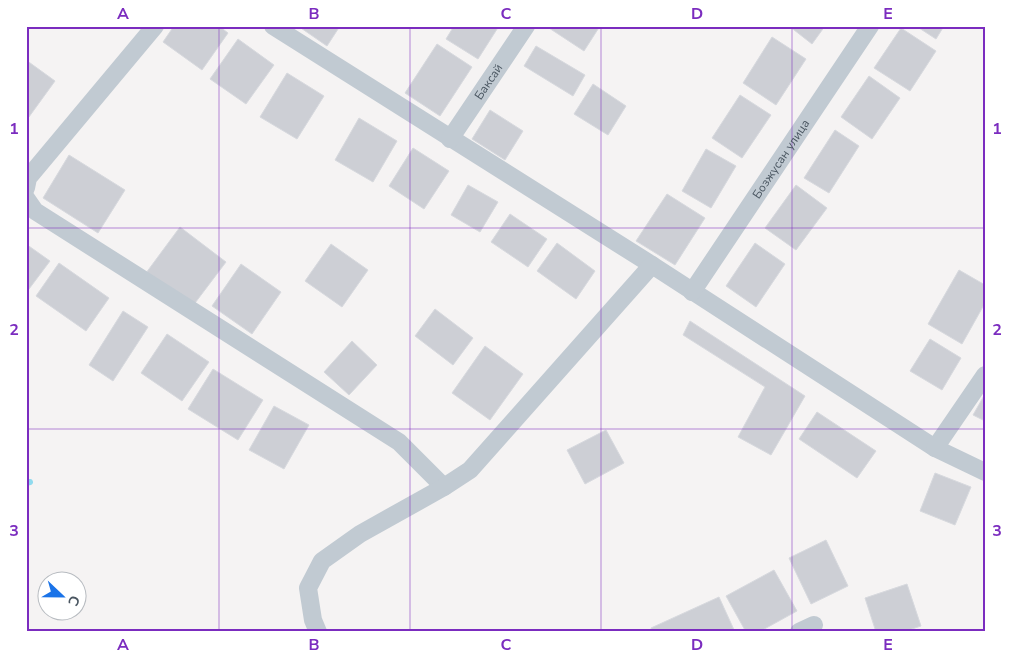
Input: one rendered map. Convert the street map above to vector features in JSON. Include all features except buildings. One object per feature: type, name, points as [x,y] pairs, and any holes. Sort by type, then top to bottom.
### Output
[{"type":"street","points":[[273,26],[652,265],[935,448],[985,472]]},
{"type":"street","name":"Баксай","points":[[450,139],[526,26]]},
{"type":"street","name":"Бозжусан улица","points":[[692,292],[870,26]]},
{"type":"street","points":[[26,188],[28,178],[150,28]]},
{"type":"street","points":[[26,198],[35,211],[399,442],[444,488]]},
{"type":"street","points":[[318,632],[313,620],[308,588],[322,561],[360,534],[444,488],[470,470],[652,265]]},
{"type":"street","points":[[935,448],[985,375]]},
{"type":"waterway","points":[[26,483],[30,482]]}]
